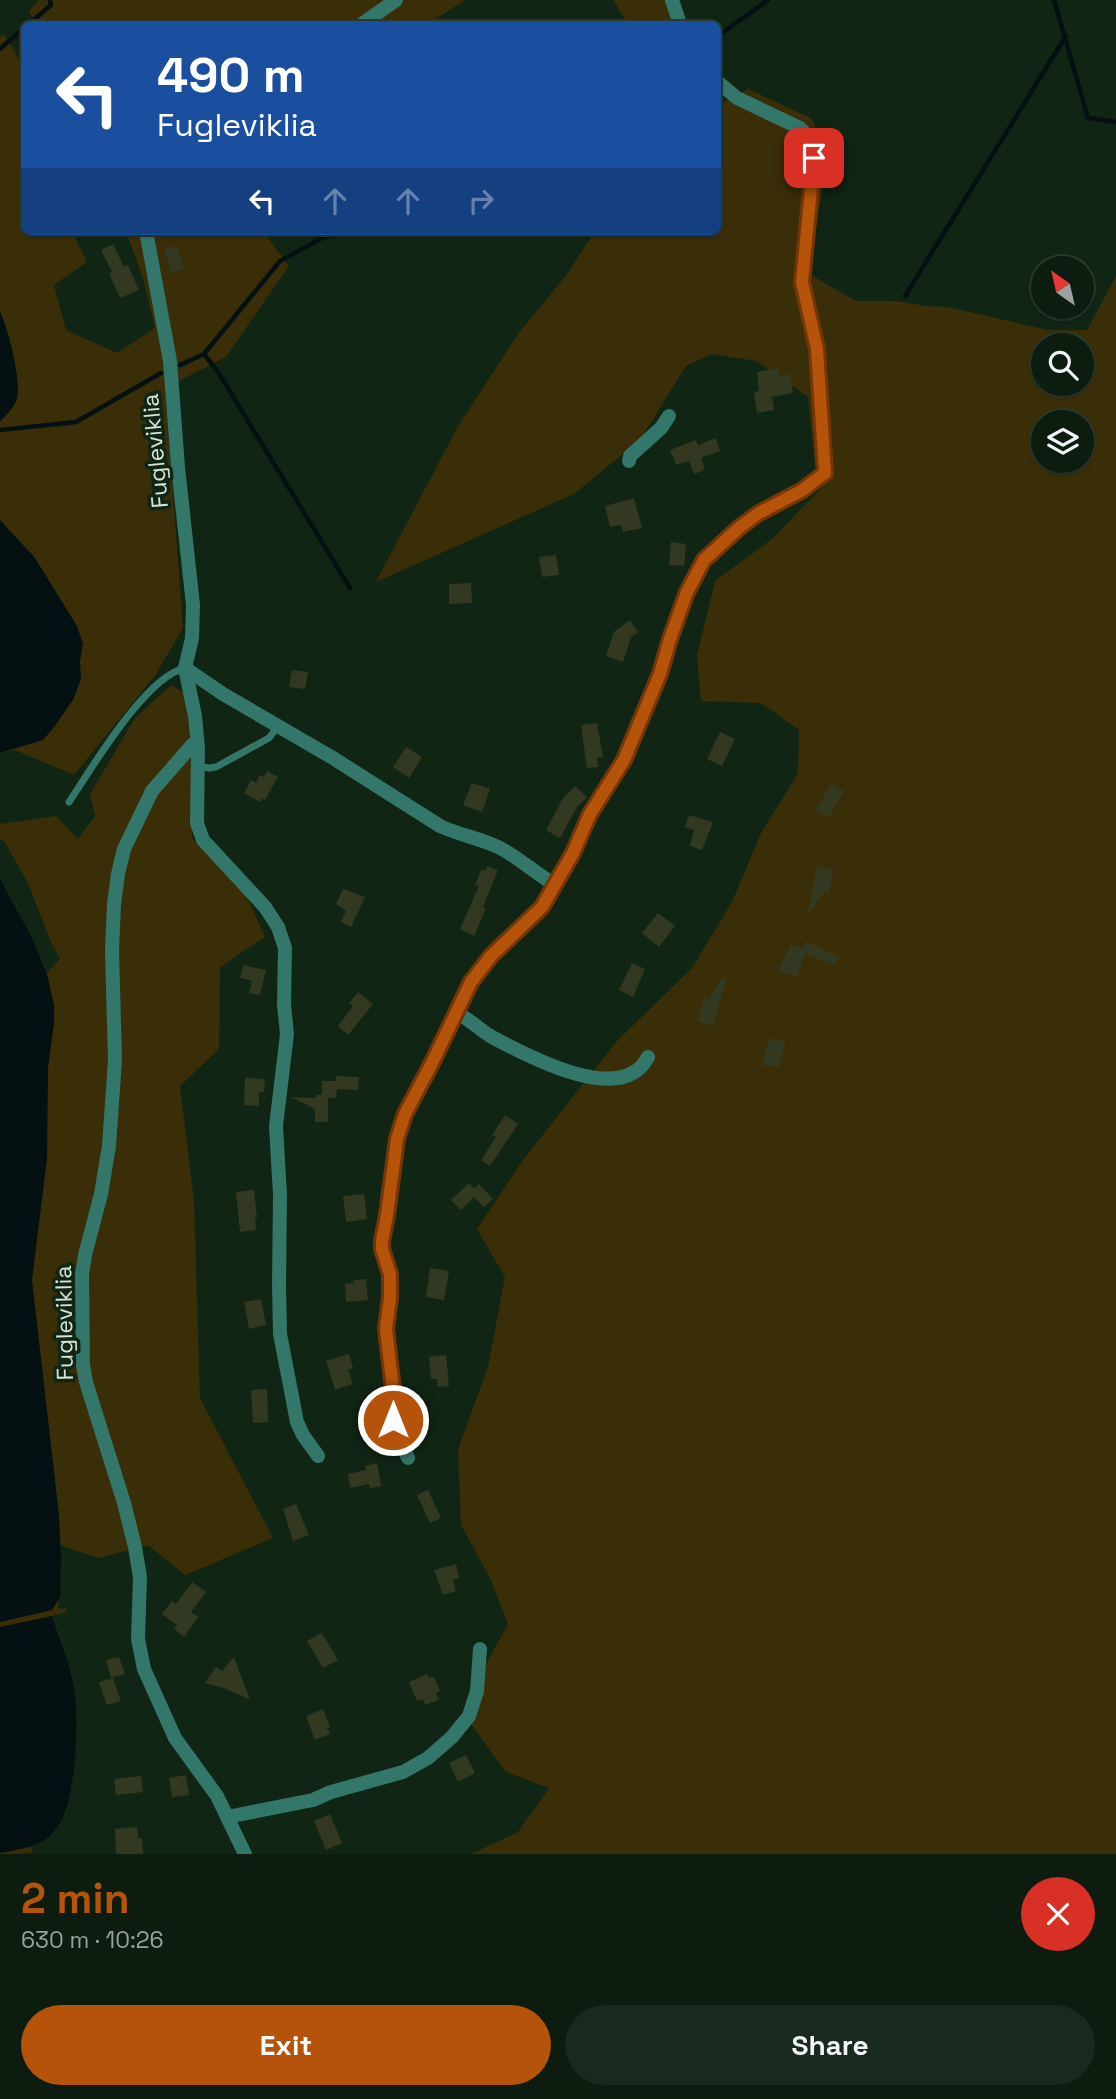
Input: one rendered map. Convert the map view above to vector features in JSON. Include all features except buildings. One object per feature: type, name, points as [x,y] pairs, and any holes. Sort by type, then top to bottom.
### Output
[{"type":"street","points":[[366,21],[396,0]]},
{"type":"street","points":[[672,0],[679,21]]},
{"type":"street","points":[[408,1458],[393,1425],[393,1389],[386,1329],[390,1274],[382,1249],[399,1130],[405,1114],[480,969],[542,907],[573,853],[590,814],[616,774],[635,738],[660,674],[679,614],[704,560],[759,513],[801,491],[825,473],[817,349],[802,282],[815,165],[814,153],[807,136],[800,128],[737,98],[721,85]]},
{"type":"street","name":"Fugleviklia","points":[[147,235],[170,361],[193,605],[192,638],[185,668],[195,716],[199,766],[197,824],[201,835],[265,907],[278,928],[285,948],[284,1005],[287,1034],[276,1126],[280,1334],[298,1422],[303,1435],[318,1456]]},
{"type":"street","points":[[629,461],[669,416]]},
{"type":"street","points":[[185,668],[440,826],[498,847],[554,884]]},
{"type":"street","name":"Fugleviklia","points":[[197,743],[193,744],[152,791],[124,849],[118,874],[113,916],[115,1060],[111,1120],[101,1194],[82,1275],[83,1365],[135,1547],[140,1577],[138,1639],[144,1669],[174,1738],[208,1783],[245,1854]]},
{"type":"street","points":[[456,1013],[492,1037],[571,1073],[607,1079],[621,1077],[638,1071],[648,1057]]},
{"type":"street","points":[[227,1817],[313,1800],[331,1792],[402,1772],[428,1758],[452,1737],[469,1716],[477,1691],[480,1649]]},
{"type":"lane","points":[[69,802],[148,692],[175,671],[185,668]]},
{"type":"lane","points":[[199,766],[216,767],[270,738],[278,726]]},
{"type":"shaded area","points":[[38,0],[465,0],[433,21],[35,21],[29,12]]},
{"type":"shaded area","points":[[613,0],[669,0],[675,21],[626,21]]},
{"type":"shaded area","points":[[4,34],[21,63],[21,235],[74,235],[87,262],[54,285],[66,330],[117,353],[155,328],[143,278],[127,235],[266,235],[289,266],[226,357],[165,388],[183,628],[156,674],[74,775],[15,750],[0,753],[0,37]]},
{"type":"shaded area","points":[[748,89],[811,118],[824,144],[823,184],[811,275],[856,301],[895,301],[948,307],[1048,330],[1087,330],[1116,276],[1116,1854],[471,1854],[518,1832],[549,1788],[506,1772],[466,1717],[480,1675],[508,1624],[491,1580],[461,1525],[458,1449],[488,1367],[505,1277],[477,1229],[523,1160],[617,1041],[692,968],[732,902],[761,833],[798,773],[799,730],[761,703],[701,701],[697,655],[715,581],[772,539],[826,483],[815,465],[808,397],[756,361],[712,354],[686,366],[640,440],[574,494],[376,582],[457,428],[518,334],[567,274],[592,235],[721,235],[721,103]]},
{"type":"shaded area","points":[[0,312],[13,355],[18,391],[14,405],[0,422]]},
{"type":"shaded area","points":[[0,520],[35,558],[77,626],[83,644],[81,679],[74,698],[55,726],[43,740],[0,753]]},
{"type":"shaded area","points":[[171,685],[187,695],[192,838],[246,895],[265,937],[220,967],[219,1049],[180,1086],[194,1201],[200,1398],[273,1538],[185,1575],[148,1545],[98,1558],[60,1545],[58,1609],[66,1608],[67,1612],[52,1616],[72,1674],[76,1716],[72,1784],[65,1816],[45,1839],[28,1847],[32,1848],[33,1852],[0,1854],[0,878],[47,973],[60,959],[28,883],[4,841],[0,839],[0,824],[56,816],[78,839],[95,816],[90,794],[135,718]]},
{"type":"shaded area","points":[[0,878],[31,936],[47,974],[54,1005],[48,1068],[47,1159],[32,1280],[59,1515],[61,1557],[60,1597],[52,1610],[0,1622]]},
{"type":"shaded area","points":[[52,1616],[71,1673],[76,1704],[75,1763],[69,1799],[62,1819],[46,1839],[18,1850],[0,1853],[0,1627]]},
{"type":"waterway","points":[[32,21],[51,5],[50,0]]},
{"type":"waterway","points":[[721,34],[768,0]]},
{"type":"waterway","points":[[1054,0],[1088,118],[1116,122]]},
{"type":"waterway","points":[[0,49],[21,31]]},
{"type":"waterway","points":[[905,296],[1066,36]]},
{"type":"waterway","points":[[180,365],[204,354],[280,261],[331,235]]},
{"type":"waterway","points":[[204,354],[218,372],[350,588]]},
{"type":"waterway","points":[[0,430],[76,422],[161,373]]},
{"type":"route","points":[[393,1420],[393,1389],[386,1329],[390,1274],[382,1241],[397,1139],[405,1114],[471,982],[491,956],[542,907],[573,853],[590,814],[624,760],[660,674],[687,592],[704,560],[759,513],[801,491],[825,473],[816,338],[802,282],[814,158]]}]
